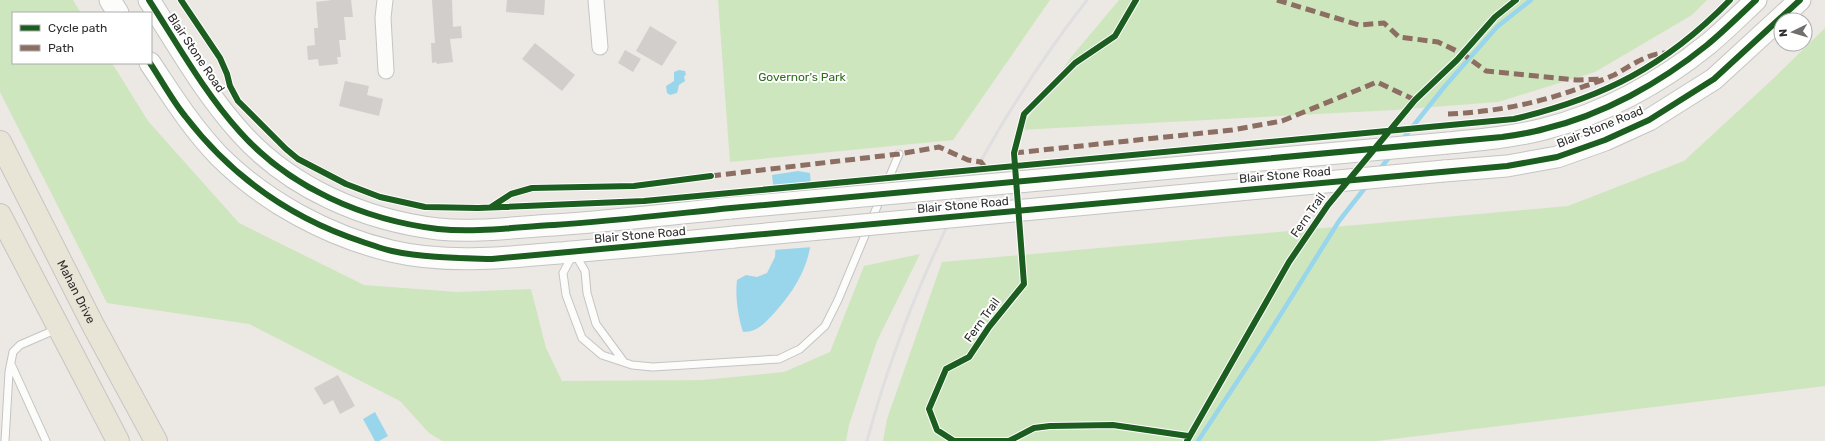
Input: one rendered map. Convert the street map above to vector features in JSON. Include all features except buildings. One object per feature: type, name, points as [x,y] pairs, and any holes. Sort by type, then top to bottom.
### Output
[{"type":"main road","points":[[110,0],[117,12]]},
{"type":"main road","name":"Blair Stone Road","points":[[149,0],[205,87],[240,133],[271,161],[294,178],[319,193],[360,211],[390,220],[439,229],[485,229],[571,224],[731,208],[1502,138],[1544,129],[1593,113],[1637,92],[1707,45],[1756,0]]},
{"type":"main road","name":"Blair Stone Road","points":[[151,64],[184,116],[220,157],[255,188],[317,225],[344,236],[391,251],[441,258],[492,259],[1507,166],[1557,157],[1605,140],[1649,120],[1714,78],[1800,0]]},
{"type":"main road","points":[[220,157],[240,133]]},
{"type":"main road","name":"Mahan Drive","points":[[0,142],[93,325],[156,441]]},
{"type":"main road","points":[[0,215],[118,441]]},
{"type":"main road","points":[[571,224],[574,252]]},
{"type":"street","points":[[385,0],[383,18],[386,71]]},
{"type":"street","points":[[596,0],[600,48]]},
{"type":"lane","points":[[574,252],[563,273],[566,295],[582,338],[602,355],[632,365],[653,367],[779,359],[800,349],[825,326],[838,300],[899,154]]},
{"type":"lane","points":[[574,252],[585,271],[587,293],[596,324],[624,362]]},
{"type":"lane","points":[[5,441],[5,425],[13,352],[20,345],[59,328]]},
{"type":"lane","points":[[11,364],[46,441]]},
{"type":"green space","points":[[0,0],[73,0],[80,12],[12,12],[12,64],[113,64],[148,121],[239,223],[364,285],[457,292],[531,289],[546,348],[562,381],[703,380],[784,372],[830,352],[864,266],[920,254],[877,341],[849,425],[846,441],[442,441],[429,433],[400,401],[249,324],[107,303],[0,92]]},
{"type":"green space","name":"Governor's Park","points":[[718,0],[1050,0],[953,140],[730,162]]},
{"type":"green space","points":[[1119,0],[1707,0],[1692,15],[1595,72],[1498,102],[1394,110],[1019,130],[1072,56]]},
{"type":"green space","points":[[1825,28],[1825,386],[1377,441],[883,441],[887,419],[942,262],[1568,206],[1684,161],[1801,52],[1813,52],[1813,40]]},
{"type":"water","points":[[679,70],[685,71],[685,81],[679,85],[677,93],[670,95],[667,93],[666,86],[674,81],[674,72]]},
{"type":"water","points":[[798,171],[810,173],[812,194],[812,230],[806,263],[789,294],[772,315],[757,328],[748,332],[743,332],[737,306],[737,280],[746,275],[757,277],[767,273],[775,257],[777,218],[772,175]]},
{"type":"water","points":[[375,412],[388,436],[379,441],[375,441],[363,419]]},
{"type":"pier","points":[[813,182],[816,215],[813,247],[773,250],[775,219],[771,186]]},
{"type":"waterway","points":[[1402,140],[1445,86],[1497,27],[1531,0]]},
{"type":"waterway","points":[[1379,170],[1392,154]]},
{"type":"waterway","points":[[1198,441],[1264,341],[1339,221],[1368,184]]},
{"type":"railway","points":[[867,441],[905,323],[955,210],[984,155],[1016,101],[1050,50],[1087,0]]},
{"type":"marked path","points":[[1277,0],[1359,25],[1384,23],[1399,37],[1438,42],[1463,54],[1486,71],[1577,80],[1603,79]]},
{"type":"marked path","points":[[1448,114],[1500,109],[1535,102],[1607,78],[1653,55],[1667,53]]},
{"type":"marked path","points":[[1014,153],[1232,130],[1282,121],[1377,82],[1415,100]]},
{"type":"marked path","points":[[711,176],[899,154],[939,147],[968,160],[981,162],[988,171]]},
{"type":"cycle path","points":[[149,0],[192,68],[227,117],[260,152],[282,170],[305,185],[356,209],[410,225],[452,230],[496,229],[598,222],[731,208],[1523,134],[1566,123],[1588,115],[1650,85],[1707,45],[1756,0]]},
{"type":"cycle path","points":[[181,0],[220,58],[227,74],[230,86],[238,101],[298,159],[346,184],[380,197],[425,207],[478,208],[644,201],[1514,119],[1546,111],[1576,101],[1605,90],[1631,76],[1657,61],[1682,43],[1730,0]]},
{"type":"cycle path","name":"Fern Trail","points":[[1136,0],[1115,36],[1075,63],[1024,114],[1014,153],[1024,284],[989,327],[969,357],[946,369],[929,409],[937,430],[954,441],[1009,441],[1034,428],[1050,426],[1113,425],[1188,436]]},
{"type":"cycle path","name":"Fern Trail","points":[[1187,441],[1289,262],[1328,205],[1415,100],[1457,60],[1495,17],[1516,0]]},
{"type":"cycle path","name":"Fern Trail","points":[[151,64],[185,116],[222,158],[265,193],[288,208],[337,232],[388,250],[429,256],[492,259],[1507,166],[1557,157],[1605,140],[1649,120],[1714,79],[1800,0]]},
{"type":"cycle path","points":[[491,207],[511,194],[532,188],[634,186],[711,176]]}]
